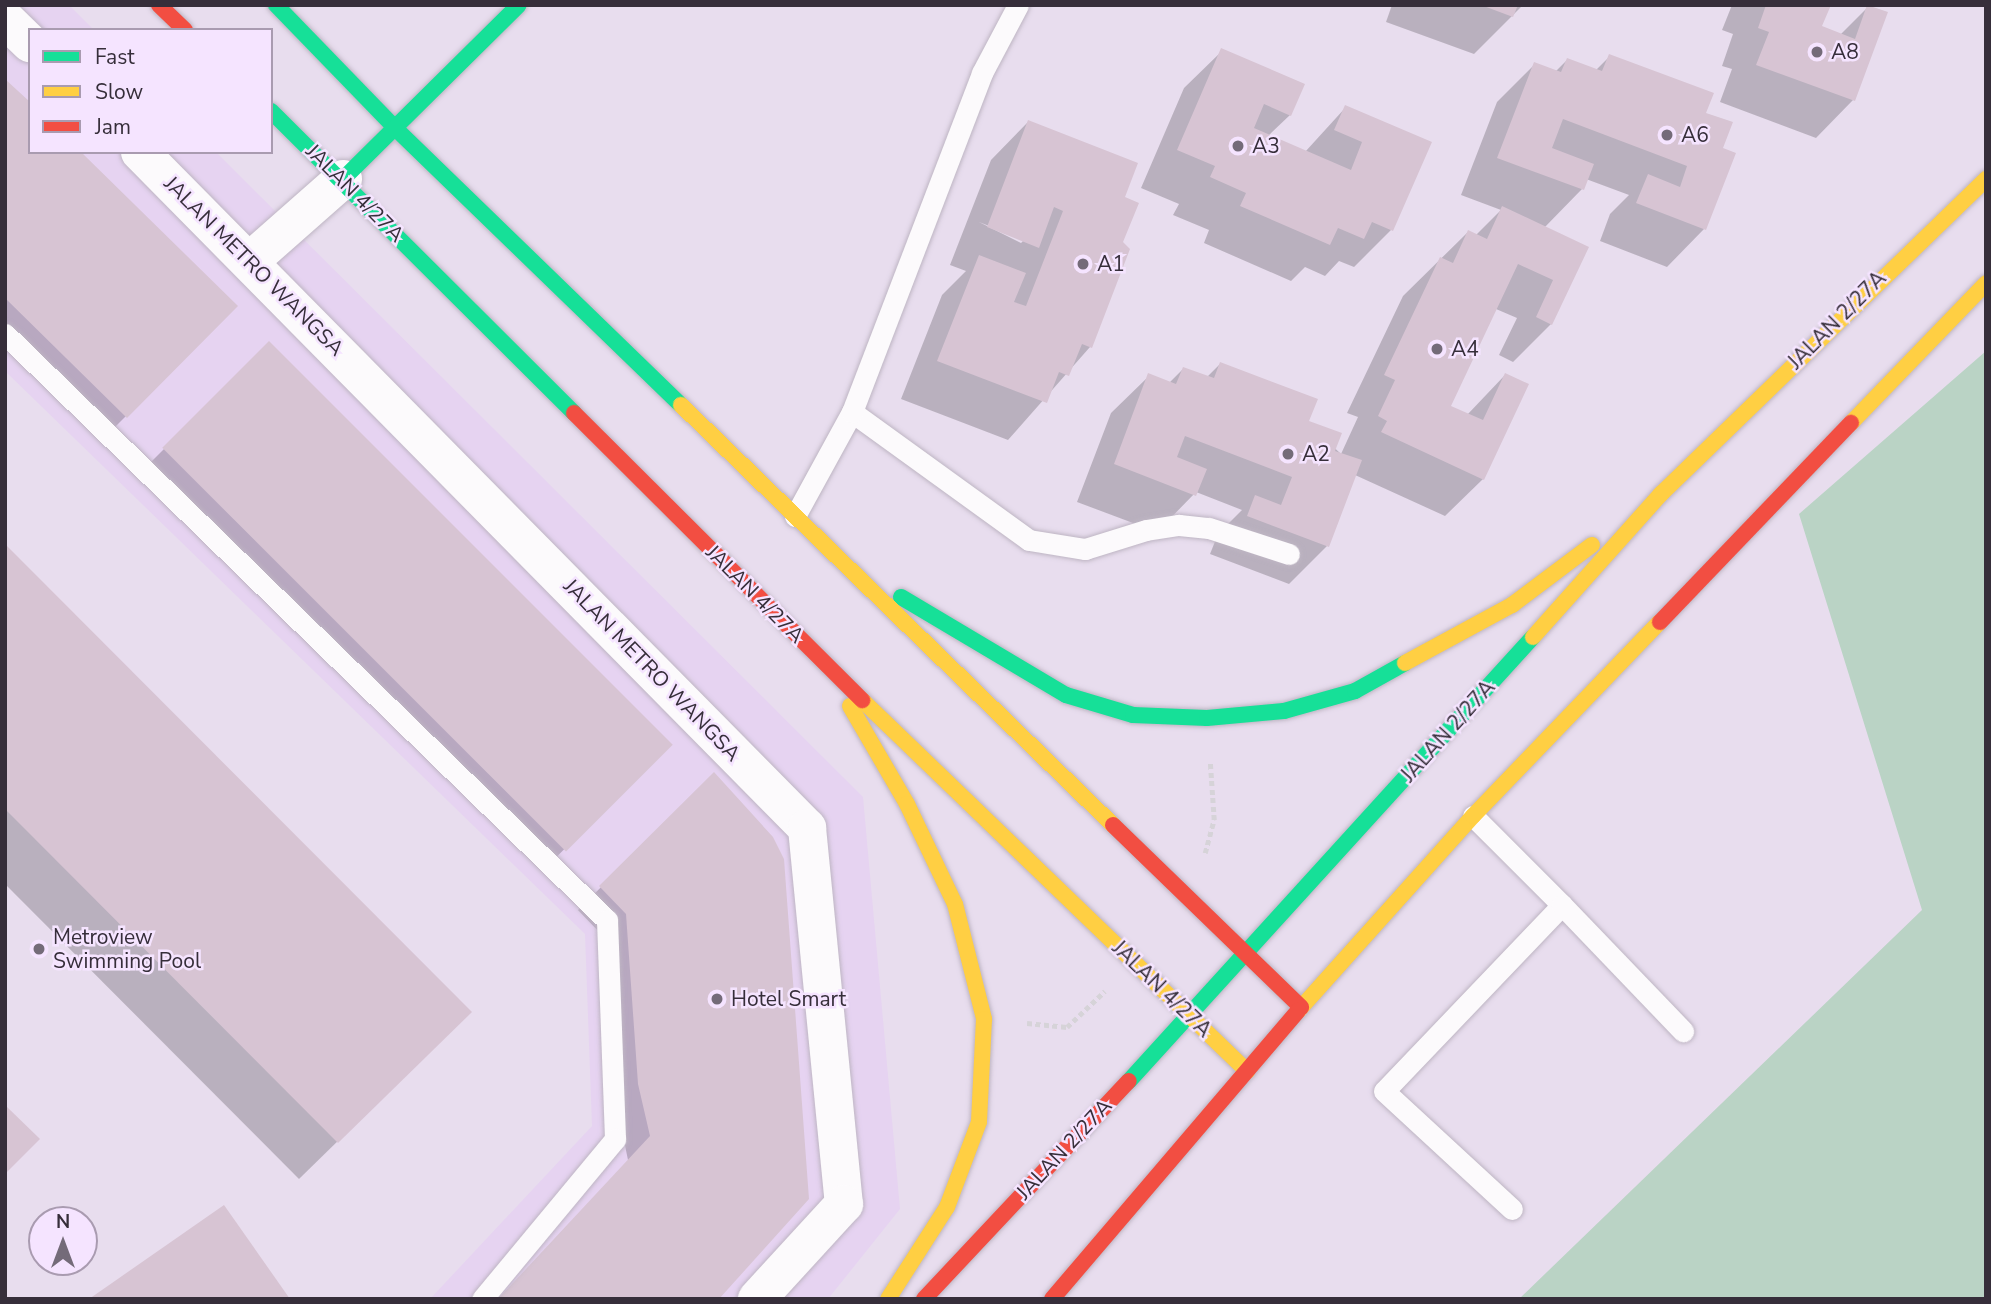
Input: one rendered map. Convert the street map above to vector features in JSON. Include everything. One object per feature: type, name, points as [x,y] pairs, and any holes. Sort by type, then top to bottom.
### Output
[{"type":"main road","points":[[159,5],[183,28]]},
{"type":"main road","points":[[276,5],[395,128],[851,568],[1191,904],[1301,1007]]},
{"type":"main road","points":[[343,179],[519,5]]},
{"type":"main road","name":"JALAN 4/27A","points":[[273,113],[343,179],[828,667],[1247,1071]]},
{"type":"main road","name":"JALAN 2/27A","points":[[924,1299],[1188,1014],[1247,955],[1661,494],[1986,179]]},
{"type":"main road","points":[[1052,1299],[1301,1007],[1474,816],[1986,283]]},
{"type":"main road","points":[[851,568],[1066,695],[1133,715],[1207,718],[1284,711],[1355,691],[1512,605],[1661,494]]},
{"type":"main road","points":[[828,667],[907,804],[955,904],[984,1019],[979,1122],[947,1207],[888,1299]]},
{"type":"street","points":[[5,19],[28,41]]},
{"type":"street","name":"JALAN METRO WANGSA","points":[[142,154],[807,828],[844,1203],[757,1299]]},
{"type":"street","points":[[250,261],[343,179]]},
{"type":"lane","points":[[795,516],[852,412],[982,73],[1018,5]]},
{"type":"lane","points":[[5,334],[607,920],[615,1139],[482,1299]]},
{"type":"lane","points":[[852,412],[1029,540],[1086,549],[1146,530],[1179,525],[1209,528],[1289,554]]},
{"type":"lane","points":[[1474,816],[1683,1031]]},
{"type":"lane","points":[[1512,1209],[1384,1091],[1562,905]]},
{"type":"path","points":[[1191,904],[1214,820],[1207,718]]},
{"type":"path","points":[[984,1019],[1067,1027],[1134,962]]},
{"type":"shaded area","points":[[5,5],[69,5],[92,28],[28,28],[28,154],[218,154],[863,797],[900,1209],[828,1299],[430,1299],[592,1126],[585,934],[5,371]]},
{"type":"green space","points":[[1986,351],[1986,1299],[1519,1299],[1922,910],[1799,514]]},
{"type":"building","points":[[1481,5],[1518,5],[1513,17]]},
{"type":"building","name":"A8","points":[[1766,5],[1831,5],[1822,26],[1855,39],[1867,5],[1888,12],[1855,101],[1756,65],[1769,32],[1758,28]]},
{"type":"building","name":"A3","points":[[1221,48],[1305,84],[1291,116],[1264,104],[1254,128],[1351,170],[1362,142],[1334,130],[1345,105],[1432,142],[1393,231],[1372,222],[1364,239],[1338,228],[1330,245],[1240,206],[1246,193],[1210,177],[1215,166],[1177,150]]},
{"type":"building","name":"A6","points":[[1609,54],[1714,93],[1706,113],[1733,122],[1723,148],[1736,153],[1706,230],[1636,203],[1648,174],[1680,187],[1687,166],[1563,119],[1552,148],[1594,164],[1584,190],[1497,158],[1534,62],[1561,72],[1567,58],[1602,71]]},
{"type":"building","points":[[5,79],[28,100],[28,154],[83,154],[238,306],[127,418],[5,298]]},
{"type":"building","name":"A1","points":[[1028,120],[1138,163],[1125,197],[1139,203],[1123,242],[1130,249],[1092,348],[1082,344],[1069,376],[1059,372],[1047,403],[937,361],[979,255],[1026,273],[1014,302],[1026,306],[1063,211],[1054,207],[1039,248],[987,227]]},
{"type":"building","name":"A4","points":[[1502,206],[1589,247],[1552,325],[1536,317],[1553,280],[1518,264],[1451,406],[1483,420],[1505,373],[1529,384],[1484,480],[1381,432],[1387,421],[1378,416],[1395,380],[1384,375],[1440,257],[1453,263],[1468,230],[1487,239]]},
{"type":"building","points":[[269,341],[673,745],[566,852],[162,448]]},
{"type":"building","name":"A2","points":[[1220,362],[1318,399],[1309,421],[1342,433],[1335,451],[1362,460],[1329,547],[1247,516],[1255,495],[1281,505],[1292,477],[1185,436],[1177,457],[1207,469],[1196,496],[1114,464],[1148,373],[1176,384],[1183,367],[1214,378]]},
{"type":"building","points":[[5,544],[472,1012],[338,1143],[5,809]]},
{"type":"building","points":[[714,772],[773,837],[784,859],[809,1199],[719,1299],[498,1299],[650,1136],[638,1084],[626,914],[599,886]]},
{"type":"building","points":[[5,1105],[40,1139],[5,1174]]},
{"type":"building","points":[[224,1205],[290,1299],[89,1299]]},
{"type":"traffic: fast","points":[[276,5],[395,128],[681,405]]},
{"type":"traffic: fast","points":[[343,179],[519,5]]},
{"type":"traffic: fast","points":[[273,113],[574,413]]},
{"type":"traffic: fast","points":[[901,597],[1066,695],[1133,715],[1207,718],[1284,711],[1355,691],[1405,663]]},
{"type":"traffic: fast","points":[[1129,1081],[1533,637]]},
{"type":"traffic: slow","points":[[1533,637],[1661,494],[1986,179]]},
{"type":"traffic: slow","points":[[1851,423],[1986,283]]},
{"type":"traffic: slow","points":[[681,405],[1113,825]]},
{"type":"traffic: slow","points":[[1405,663],[1512,605],[1592,545]]},
{"type":"traffic: slow","points":[[1298,1011],[1473,816],[1660,622]]},
{"type":"traffic: slow","points":[[862,700],[1247,1071]]},
{"type":"traffic: slow","points":[[850,706],[907,804],[955,904],[984,1019],[979,1122],[947,1207],[888,1299]]},
{"type":"traffic: jam","points":[[159,5],[183,28]]},
{"type":"traffic: jam","points":[[574,413],[862,700]]},
{"type":"traffic: jam","points":[[1660,622],[1851,423]]},
{"type":"traffic: jam","points":[[1113,825],[1301,1007]]},
{"type":"traffic: jam","points":[[1052,1299],[1298,1011]]},
{"type":"traffic: jam","points":[[924,1299],[1129,1081]]},
{"type":"place","name":"A8","points":[[1817,52]]},
{"type":"place","name":"A6","points":[[1667,135]]},
{"type":"place","name":"A3","points":[[1238,146]]},
{"type":"place","name":"A1","points":[[1083,264]]},
{"type":"place","name":"A4","points":[[1437,349]]},
{"type":"place","name":"A2","points":[[1288,454]]},
{"type":"place","name":"Metroview Swimming Pool","points":[[39,949]]},
{"type":"place","name":"Hotel Smart","points":[[717,999]]}]
